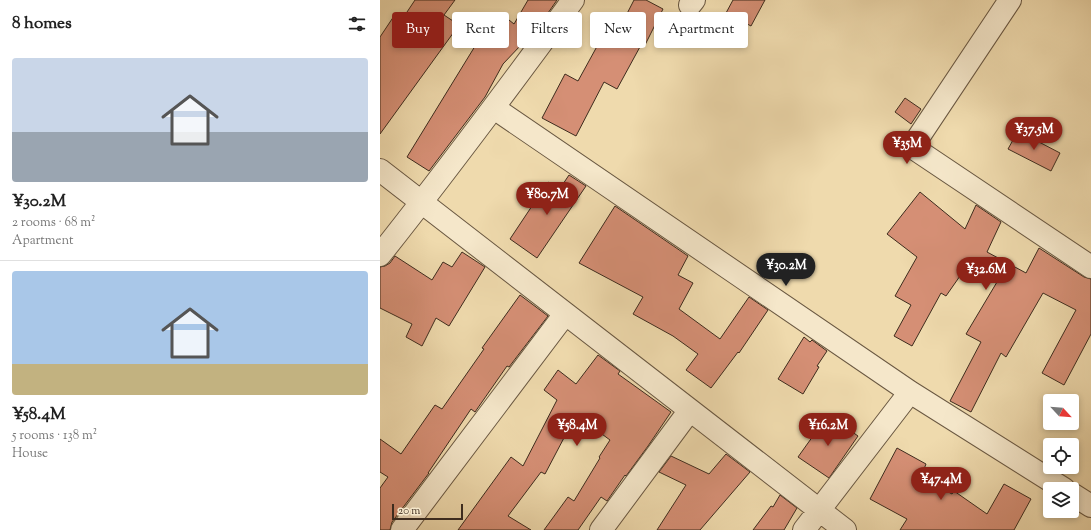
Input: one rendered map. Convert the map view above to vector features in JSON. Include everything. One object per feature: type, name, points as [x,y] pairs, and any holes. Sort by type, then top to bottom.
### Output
[{"type":"street","points":[[380,255],[494,108],[573,0]]},
{"type":"street","points":[[1010,0],[912,147],[1091,267]]},
{"type":"street","points":[[494,108],[910,392],[1053,482]]},
{"type":"street","points":[[380,170],[845,530]]},
{"type":"street","points":[[402,530],[565,314]]},
{"type":"street","points":[[804,530],[910,392]]},
{"type":"street","points":[[601,530],[690,410]]},
{"type":"street","points":[[1079,498],[1091,506]]},
{"type":"building","points":[[415,0],[455,0],[444,15],[444,12],[407,12]]},
{"type":"building","points":[[528,0],[557,0],[549,12],[521,12]]},
{"type":"building","points":[[634,0],[646,0],[663,9],[662,12],[654,12],[654,27],[646,43],[646,12],[628,12]]},
{"type":"building","points":[[733,0],[765,0],[751,26],[748,24],[748,12],[727,12]]},
{"type":"building","points":[[444,15],[452,20],[452,35],[444,46]]},
{"type":"building","points":[[392,19],[392,48],[442,48],[380,134],[380,37]]},
{"type":"building","points":[[517,19],[518,48],[503,64],[485,97],[429,171],[407,157],[474,48],[509,48],[509,20],[514,24]]},
{"type":"building","points":[[596,48],[639,48],[617,89],[604,82],[576,136],[542,118],[565,74],[578,81]]},
{"type":"building","points":[[905,98],[921,109],[911,124],[895,112]]},
{"type":"building","points":[[1018,131],[1060,153],[1051,171],[1008,149]]},
{"type":"building","points":[[569,175],[586,186],[537,258],[510,239],[548,182],[559,190]]},
{"type":"building","points":[[920,192],[965,229],[976,205],[1001,222],[987,252],[1026,273],[1039,248],[1084,277],[1091,279],[1091,334],[1064,385],[1042,373],[1076,310],[1043,293],[1006,357],[1001,353],[971,412],[950,401],[981,342],[966,334],[997,282],[967,266],[946,296],[941,293],[912,346],[894,336],[911,305],[895,296],[917,257],[887,234]]},
{"type":"building","points":[[615,206],[688,256],[678,275],[693,283],[679,309],[720,339],[749,297],[768,310],[739,353],[738,352],[711,388],[686,370],[698,354],[673,336],[633,314],[643,297],[579,263]]},
{"type":"building","points":[[462,252],[485,267],[449,326],[436,318],[422,346],[406,337],[412,324],[380,308],[380,267],[390,263],[395,256],[432,280],[443,262],[452,267]]},
{"type":"building","points":[[520,295],[548,316],[509,367],[507,366],[475,412],[471,409],[429,473],[392,522],[390,530],[380,530],[380,488],[388,477],[380,472],[380,439],[401,454],[435,405],[442,409],[484,349],[482,348]]},
{"type":"building","points":[[804,337],[810,342],[812,340],[827,351],[817,366],[819,367],[803,394],[778,379]]},
{"type":"building","points":[[598,355],[620,371],[618,374],[671,412],[607,501],[601,497],[578,530],[544,530],[568,497],[574,501],[610,440],[576,415],[545,474],[541,472],[508,516],[531,530],[458,530],[511,457],[523,466],[557,400],[544,390],[558,370],[576,384]]},
{"type":"building","points":[[828,415],[858,436],[829,478],[798,457]]},
{"type":"building","points":[[897,448],[926,464],[924,469],[937,478],[934,484],[952,494],[954,491],[987,514],[1004,484],[1031,499],[1014,530],[900,530],[907,519],[870,499]]},
{"type":"building","points":[[726,454],[750,472],[700,530],[657,530],[686,485],[659,472],[671,456],[709,474]]},
{"type":"building","points":[[780,495],[797,508],[784,530],[753,530],[771,506],[773,507]]}]
